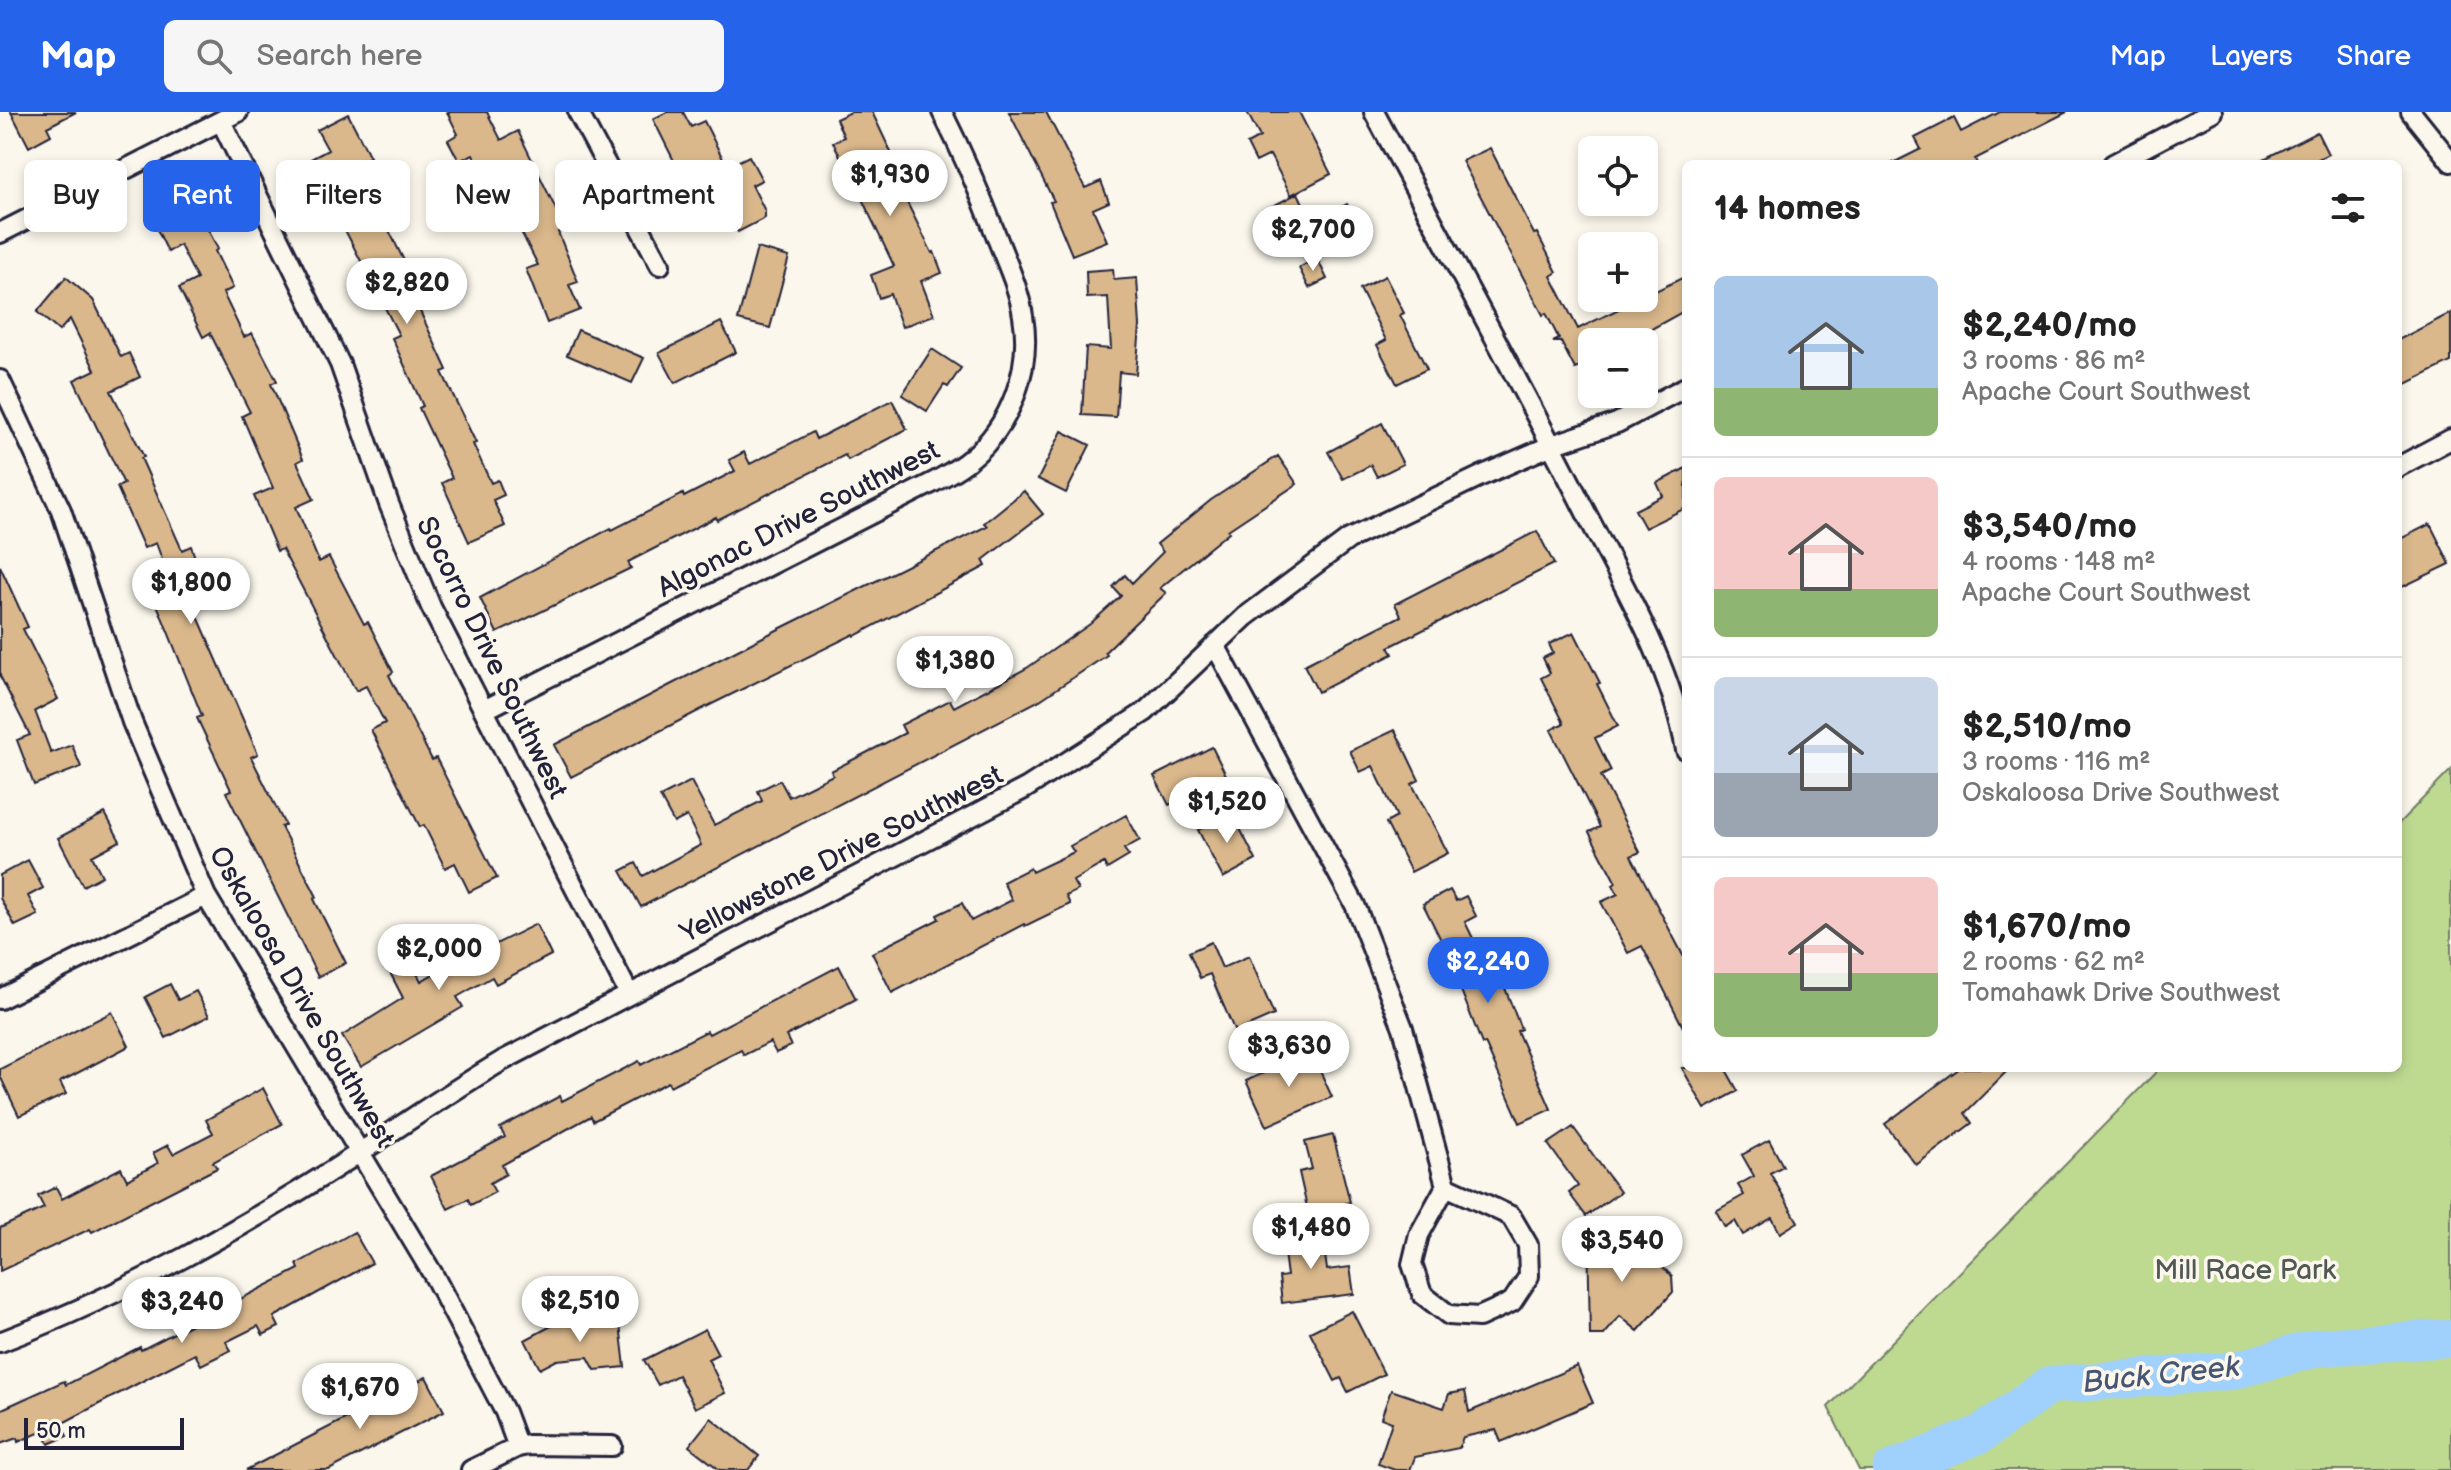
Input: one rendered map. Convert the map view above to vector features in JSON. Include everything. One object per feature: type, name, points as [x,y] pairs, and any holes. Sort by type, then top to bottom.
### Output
[{"type":"street","points":[[578,112],[660,265]]},
{"type":"street","name":"Algonac Drive Southwest","points":[[484,710],[934,482],[968,461],[989,439],[1009,408],[1021,378],[1025,347],[1023,315],[1012,275],[977,186],[942,112]]},
{"type":"street","points":[[1374,112],[1552,445],[1653,644],[1674,696],[1682,732]]},
{"type":"street","points":[[2121,160],[2212,112]]},
{"type":"street","points":[[2411,112],[2451,162]]},
{"type":"street","points":[[0,233],[230,116]]},
{"type":"street","name":"Socorro Drive Southwest","points":[[230,116],[326,333],[416,574],[629,994]]},
{"type":"street","name":"Oskaloosa Drive Southwest","points":[[0,380],[61,510],[137,736],[206,896],[434,1276],[505,1412],[518,1447]]},
{"type":"street","name":"Yellowstone Drive Southwest","points":[[0,1342],[72,1313],[143,1279],[252,1219],[502,1061],[1026,788],[1145,712],[1245,617],[1349,539],[1552,445],[1617,423],[1682,389]]},
{"type":"street","points":[[2402,465],[2451,439]]},
{"type":"street","points":[[1215,645],[1355,905],[1403,1028],[1446,1186],[1419,1235],[1412,1264],[1422,1294],[1449,1315],[1479,1317],[1512,1302],[1529,1276],[1528,1245],[1511,1216],[1446,1186]]},
{"type":"street","points":[[0,999],[206,896]]},
{"type":"street","points":[[471,1470],[518,1447],[553,1444],[612,1446]]},
{"type":"green space","name":"Mill Race Park","points":[[2451,770],[2451,1470],[1859,1470],[1828,1407],[2156,1072],[2402,1072],[2402,820]]},
{"type":"building","points":[[11,112],[76,112],[47,127],[51,135],[29,147]]},
{"type":"building","points":[[447,112],[487,112],[501,140],[518,131],[532,160],[476,160],[473,154],[458,160],[448,140],[458,134]]},
{"type":"building","points":[[667,112],[683,112],[691,127],[704,121],[724,160],[674,160],[653,119]]},
{"type":"building","points":[[851,112],[872,112],[897,165],[890,168],[942,273],[921,281],[934,315],[902,327],[890,294],[879,298],[871,275],[894,266],[862,199],[872,194],[858,164],[847,170],[833,142],[844,137],[836,119]]},
{"type":"building","points":[[1009,112],[1046,112],[1085,188],[1101,181],[1109,202],[1093,209],[1107,241],[1072,255],[1050,202],[1054,201]]},
{"type":"building","points":[[1247,112],[1299,112],[1331,174],[1291,195],[1270,155],[1256,162],[1247,144],[1260,137]]},
{"type":"building","points":[[2000,112],[2067,112],[1975,160],[1899,160],[1921,149],[1915,138],[1954,118],[1961,132]]},
{"type":"building","points":[[348,114],[370,157],[364,160],[309,160],[328,150],[317,130]]},
{"type":"building","points":[[2317,132],[2328,154],[2317,160],[2262,160]]},
{"type":"building","points":[[1490,148],[1557,272],[1551,276],[1578,329],[1578,368],[1575,369],[1561,342],[1553,342],[1559,339],[1546,313],[1543,315],[1462,161]]},
{"type":"building","points":[[749,156],[762,180],[752,185],[765,211],[765,218],[743,229],[741,160]]},
{"type":"building","points":[[539,174],[555,207],[555,232],[558,232],[578,282],[569,285],[580,310],[547,323],[526,269],[538,265],[521,232],[539,232]]},
{"type":"building","points":[[1298,193],[1308,214],[1281,228],[1271,207]]},
{"type":"building","points":[[1347,204],[1364,237],[1335,251],[1319,219]]},
{"type":"building","points":[[158,232],[209,232],[218,249],[215,251],[233,288],[223,293],[244,337],[252,333],[277,381],[271,384],[303,459],[297,462],[314,499],[296,507],[319,562],[329,557],[364,624],[368,622],[393,672],[389,675],[432,760],[436,758],[497,878],[469,892],[455,863],[445,868],[424,825],[420,827],[371,730],[385,723],[366,686],[356,691],[282,549],[277,551],[254,496],[273,488],[242,416],[250,412],[210,333],[203,337],[179,288],[197,279],[180,245],[168,252]]},
{"type":"building","points":[[346,232],[390,232],[425,303],[418,307],[447,370],[442,372],[476,443],[473,444],[491,483],[498,480],[504,495],[493,500],[505,526],[469,542],[442,483],[452,478],[419,408],[423,406],[392,338],[399,335]]},
{"type":"building","points":[[757,248],[789,257],[770,328],[738,320]]},
{"type":"building","points":[[1317,258],[1327,279],[1309,288],[1299,268]]},
{"type":"building","points":[[1113,269],[1114,280],[1137,278],[1140,326],[1136,374],[1119,372],[1116,417],[1082,415],[1086,347],[1111,349],[1108,297],[1087,298],[1086,271]]},
{"type":"building","points":[[1385,276],[1427,369],[1397,384],[1377,345],[1386,340],[1360,289]]},
{"type":"building","points":[[66,277],[93,300],[121,357],[129,353],[140,377],[111,391],[144,457],[141,458],[182,550],[191,546],[206,589],[189,596],[258,754],[251,757],[346,963],[318,977],[226,792],[231,790],[197,718],[202,716],[152,592],[171,584],[156,543],[144,548],[117,487],[124,484],[74,380],[95,370],[70,319],[59,331],[37,312]]},
{"type":"building","points":[[1682,278],[1682,312],[1653,328],[1580,328],[1613,312],[1658,312],[1658,290]]},
{"type":"building","points":[[2451,313],[2451,362],[2402,386],[2402,338]]},
{"type":"building","points":[[721,322],[736,352],[675,383],[659,353]]},
{"type":"building","points":[[578,330],[644,358],[632,383],[567,355]]},
{"type":"building","points":[[932,349],[961,368],[948,387],[944,385],[927,411],[902,395]]},
{"type":"building","points":[[892,400],[907,429],[848,460],[845,455],[717,520],[716,517],[628,562],[631,568],[497,633],[480,598],[611,528],[735,471],[729,460],[744,452],[750,464],[813,432],[816,439]]},
{"type":"building","points":[[1382,423],[1403,464],[1377,477],[1371,465],[1343,479],[1328,452]]},
{"type":"building","points":[[1062,431],[1090,445],[1066,493],[1038,479]]},
{"type":"building","points":[[1278,456],[1297,484],[1228,530],[1160,588],[1166,593],[1105,652],[1107,655],[1040,700],[641,907],[621,871],[636,863],[643,876],[701,845],[687,816],[674,823],[660,797],[691,781],[714,825],[762,801],[758,791],[780,780],[789,797],[833,775],[831,771],[905,733],[901,725],[950,700],[954,707],[1027,668],[1090,624],[1121,596],[1113,587],[1125,575],[1132,583],[1163,552],[1157,544],[1211,500]]},
{"type":"building","points":[[1682,470],[1682,510],[1645,528],[1635,510],[1663,496],[1657,483]]},
{"type":"building","points":[[1024,491],[1043,514],[983,560],[986,566],[855,636],[710,705],[571,777],[554,745],[987,526],[984,523]]},
{"type":"building","points":[[2430,524],[2450,564],[2402,587],[2402,538]]},
{"type":"building","points":[[1537,531],[1554,564],[1389,647],[1393,654],[1318,692],[1304,665],[1401,616],[1395,604]]},
{"type":"building","points":[[0,566],[28,627],[23,629],[58,699],[35,711],[51,753],[72,745],[81,767],[34,785],[17,740],[30,735],[0,676]]},
{"type":"building","points":[[1574,632],[1618,726],[1595,738],[1611,771],[1601,776],[1640,852],[1631,856],[1682,953],[1682,1025],[1642,946],[1628,953],[1601,902],[1618,894],[1613,885],[1616,883],[1589,832],[1600,827],[1551,730],[1564,723],[1541,678],[1550,673],[1543,658],[1553,653],[1549,644]]},
{"type":"building","points":[[1395,730],[1419,780],[1412,784],[1448,853],[1411,872],[1386,823],[1397,817],[1373,766],[1360,772],[1350,751]]},
{"type":"building","points":[[1212,747],[1226,775],[1169,805],[1154,776]]},
{"type":"building","points":[[105,813],[120,841],[92,856],[102,876],[83,886],[58,838]]},
{"type":"building","points":[[1232,813],[1256,860],[1223,878],[1198,830]]},
{"type":"building","points":[[1126,815],[1140,840],[1124,849],[1129,856],[1107,869],[1104,863],[1073,881],[1078,890],[1066,896],[1070,904],[1024,924],[892,993],[872,953],[939,919],[937,915],[962,903],[971,921],[1012,900],[1003,882],[1074,852],[1070,846]]},
{"type":"building","points":[[28,860],[43,888],[28,896],[38,915],[15,926],[0,898],[0,875]]},
{"type":"building","points":[[1450,890],[1456,901],[1466,896],[1476,916],[1465,922],[1485,963],[1494,960],[1521,1029],[1517,1031],[1551,1109],[1520,1123],[1485,1043],[1482,1044],[1455,975],[1458,974],[1423,904]]},
{"type":"building","points":[[536,924],[551,955],[496,984],[492,977],[457,997],[463,1007],[361,1067],[342,1036],[403,998],[382,957],[403,946],[421,981],[464,956],[466,959]]},
{"type":"building","points":[[1211,942],[1222,968],[1249,956],[1274,1015],[1235,1032],[1210,974],[1200,978],[1189,952]]},
{"type":"building","points":[[839,966],[856,999],[786,1036],[791,1046],[776,1053],[770,1042],[744,1055],[741,1050],[670,1086],[668,1082],[593,1121],[591,1116],[502,1165],[506,1174],[490,1183],[495,1192],[471,1205],[468,1199],[448,1209],[431,1176],[505,1137],[500,1128],[560,1096],[562,1101],[639,1061],[641,1065],[707,1031],[709,1034]]},
{"type":"building","points":[[170,984],[178,1000],[196,991],[209,1016],[166,1038],[145,997]]},
{"type":"building","points":[[112,1012],[129,1046],[60,1082],[66,1094],[19,1116],[0,1076],[0,1069]]},
{"type":"building","points":[[1311,1051],[1332,1097],[1267,1126],[1246,1081]]},
{"type":"building","points":[[1684,1072],[1727,1072],[1738,1091],[1705,1109]]},
{"type":"building","points":[[1955,1072],[2006,1072],[1965,1113],[1972,1123],[1916,1165],[1885,1124]]},
{"type":"building","points":[[263,1088],[282,1124],[213,1162],[217,1168],[92,1232],[90,1229],[0,1271],[0,1228],[44,1208],[38,1196],[56,1187],[62,1199],[121,1168],[127,1180],[158,1163],[153,1153],[168,1145],[173,1154],[213,1133],[206,1120]]},
{"type":"building","points":[[1573,1127],[1620,1192],[1586,1216],[1569,1193],[1578,1186],[1548,1144]]},
{"type":"building","points":[[1333,1135],[1350,1202],[1308,1212],[1299,1172],[1312,1169],[1305,1142]]},
{"type":"building","points":[[1769,1140],[1783,1166],[1770,1173],[1798,1222],[1780,1233],[1772,1218],[1743,1235],[1735,1221],[1725,1227],[1716,1211],[1744,1195],[1738,1185],[1754,1176],[1742,1155]]},
{"type":"building","points":[[1588,1231],[1626,1231],[1626,1262],[1657,1262],[1672,1276],[1673,1292],[1638,1331],[1620,1316],[1604,1335],[1590,1335]]},
{"type":"building","points":[[354,1232],[372,1263],[274,1317],[279,1327],[263,1335],[258,1326],[226,1342],[231,1350],[201,1365],[195,1354],[61,1424],[67,1436],[49,1444],[43,1431],[18,1442],[17,1438],[0,1444],[0,1410],[64,1381],[66,1385],[140,1347],[141,1350],[299,1269],[297,1264]]},
{"type":"building","points":[[1322,1232],[1327,1270],[1350,1267],[1354,1294],[1282,1303],[1279,1277],[1287,1276],[1282,1237]]},
{"type":"building","points":[[1352,1311],[1384,1374],[1348,1392],[1341,1378],[1335,1381],[1310,1332]]},
{"type":"building","points":[[600,1315],[606,1325],[620,1324],[625,1367],[595,1370],[588,1357],[557,1360],[540,1369],[525,1340],[553,1325],[575,1323],[587,1316]]},
{"type":"building","points":[[705,1329],[718,1354],[708,1359],[725,1393],[695,1408],[678,1375],[658,1385],[644,1360]]},
{"type":"building","points":[[1577,1366],[1593,1403],[1501,1442],[1496,1430],[1463,1437],[1459,1448],[1415,1457],[1410,1470],[1395,1470],[1378,1464],[1392,1422],[1381,1418],[1391,1390],[1444,1408],[1449,1394],[1465,1391],[1469,1412]]},
{"type":"building","points":[[426,1377],[444,1411],[329,1470],[246,1470]]},
{"type":"building","points":[[711,1418],[759,1456],[748,1470],[720,1470],[689,1446]]},
{"type":"waterway","name":"Buck Creek","points":[[1891,1470],[1981,1434],[2050,1385],[2232,1371],[2320,1347],[2451,1338]]}]
